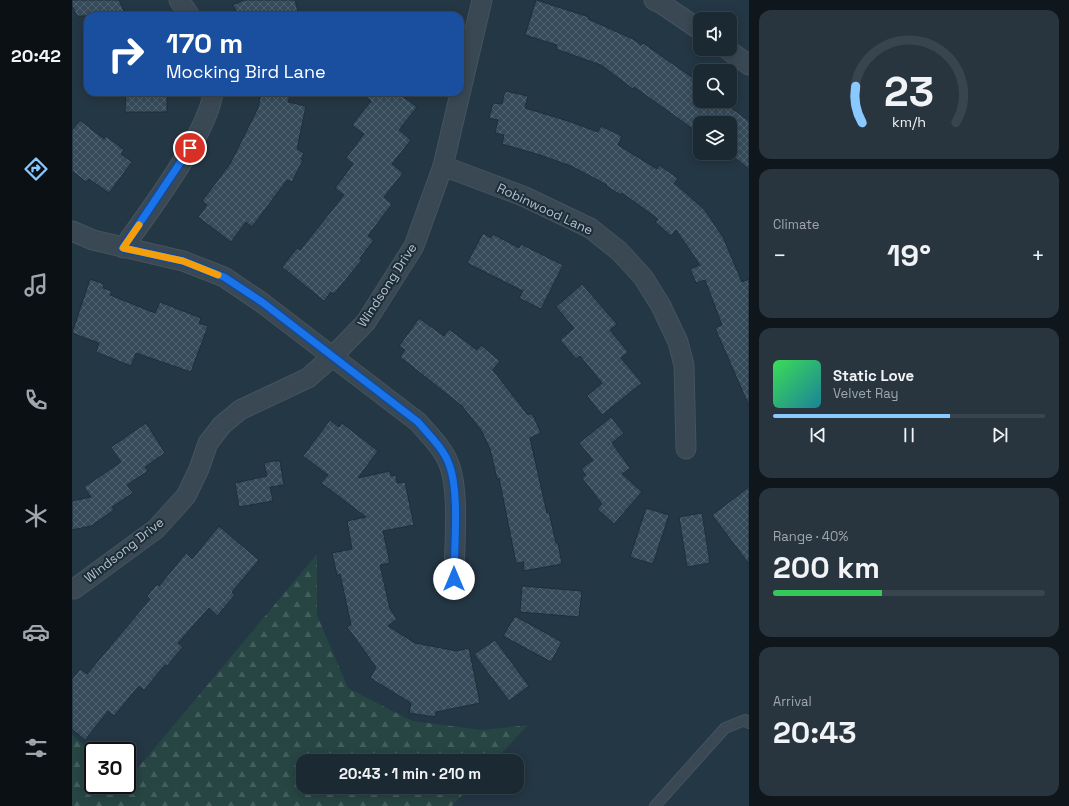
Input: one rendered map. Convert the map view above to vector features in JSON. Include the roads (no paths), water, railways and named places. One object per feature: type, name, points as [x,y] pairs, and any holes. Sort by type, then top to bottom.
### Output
[{"type":"street","points":[[179,0],[187,12]]},
{"type":"street","name":"Windsong Drive","points":[[464,77],[482,0]]},
{"type":"street","points":[[654,0],[693,25]]},
{"type":"street","points":[[737,56],[749,65]]},
{"type":"street","points":[[123,248],[190,148],[212,103],[213,96]]},
{"type":"street","name":"Windsong Drive","points":[[74,589],[156,529],[186,496],[199,469],[208,443],[222,425],[240,410],[308,378],[333,356],[366,322],[414,246],[443,166],[459,96]]},
{"type":"street","name":"Robinwood Lane","points":[[443,166],[523,196],[590,228],[619,251],[643,277],[661,306],[678,342],[682,357],[684,365],[686,449]]},
{"type":"street","points":[[72,231],[93,240],[183,261],[224,277],[262,302],[418,422],[436,441],[449,464],[454,488],[454,579]]},
{"type":"lane","points":[[655,806],[725,728],[745,720],[749,723]]}]
